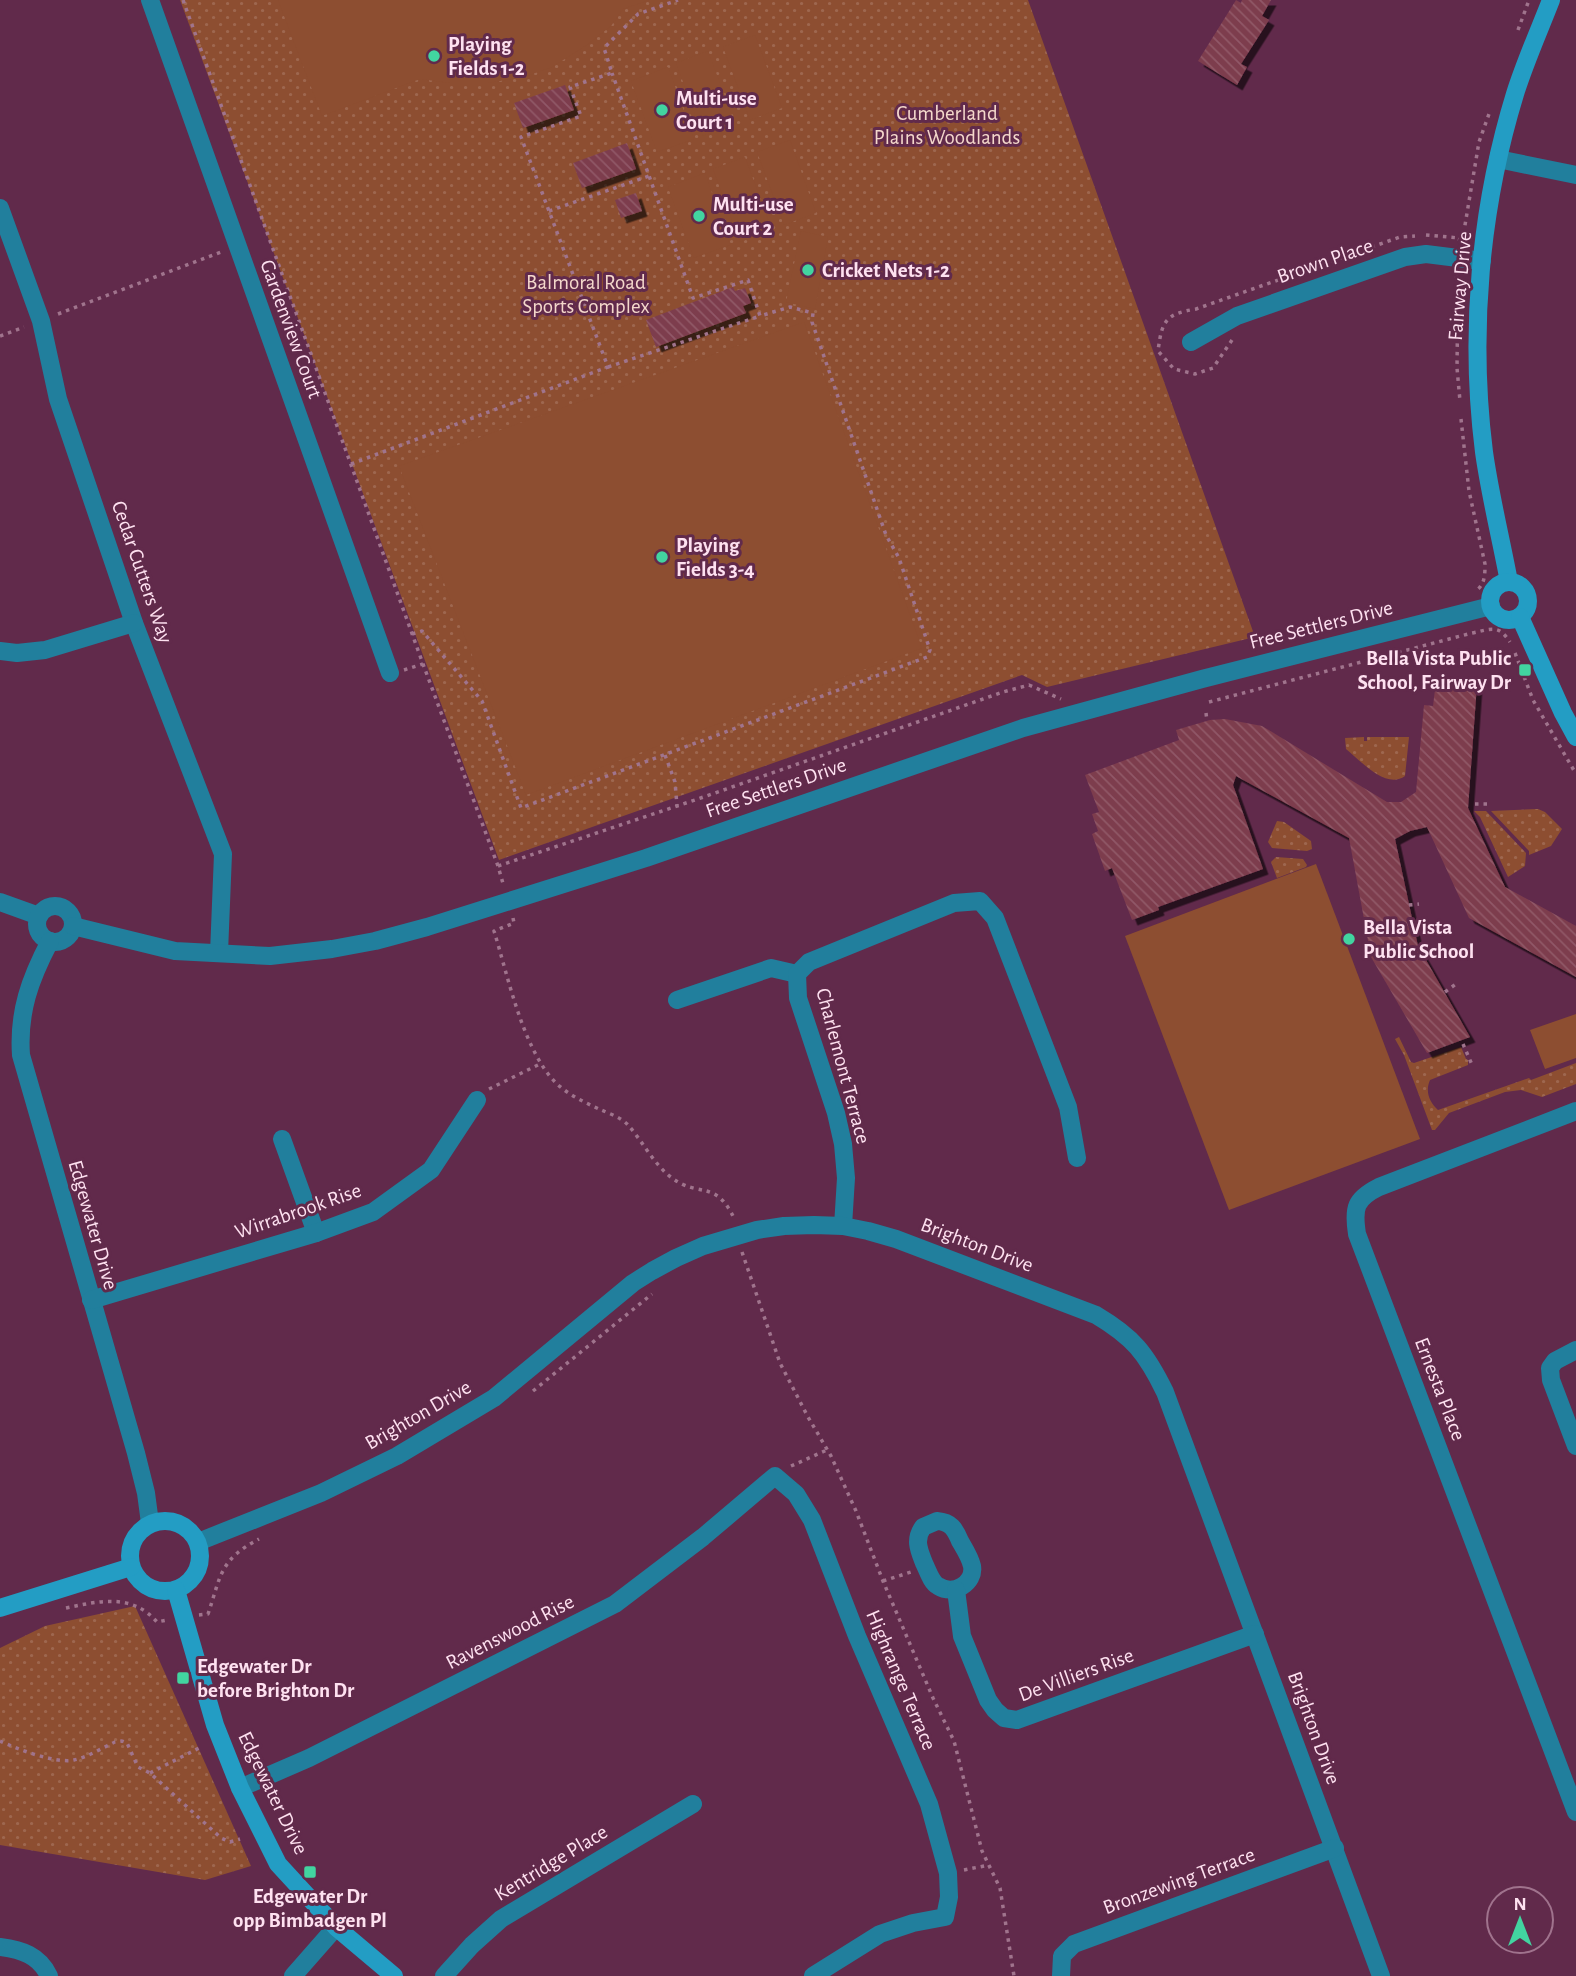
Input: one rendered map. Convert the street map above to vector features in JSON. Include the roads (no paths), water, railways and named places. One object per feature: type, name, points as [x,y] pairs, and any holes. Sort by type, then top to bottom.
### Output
[{"type":"street","name":"Gardenview Court","points":[[149,0],[390,674]]},
{"type":"street","name":"Fairway Drive","points":[[1509,582],[1484,453],[1480,414],[1477,368],[1482,261],[1498,159],[1516,93],[1552,0]]},
{"type":"street","points":[[1498,159],[1576,175]]},
{"type":"street","name":"Cedar Cutters Way","points":[[0,208],[41,321],[58,399],[134,623],[223,854],[219,953]]},
{"type":"street","name":"Brown Place","points":[[1191,342],[1237,316],[1405,257],[1426,254],[1482,261]]},
{"type":"street","points":[[1503,583],[1521,586],[1527,596],[1527,607],[1520,617],[1514,620],[1495,615],[1491,606],[1490,597],[1493,591],[1503,583]]},
{"type":"street","name":"Free Settlers Drive","points":[[73,926],[175,951],[270,956],[332,949],[388,937],[646,858],[1023,728],[1202,679],[1491,606]]},
{"type":"street","points":[[1520,617],[1576,737]]},
{"type":"street","points":[[0,651],[32,653],[134,623]]},
{"type":"street","name":"Charlemont Terrace","points":[[843,1226],[846,1178],[843,1144],[836,1113],[798,998],[797,974],[809,962],[954,903],[980,901],[995,918],[1068,1107],[1077,1158]]},
{"type":"street","points":[[0,902],[39,916]]},
{"type":"street","points":[[59,906],[69,912],[73,926],[69,935],[65,939],[50,941],[43,937],[37,927],[39,916],[47,908],[59,906]]},
{"type":"street","name":"Edgewater Drive","points":[[50,941],[39,961],[24,1002],[20,1022],[21,1055],[136,1453],[150,1523]]},
{"type":"street","points":[[677,1000],[771,968],[797,974]]},
{"type":"street","name":"Wirrabrook Rise","points":[[91,1300],[316,1233],[373,1212],[431,1170],[477,1100]]},
{"type":"street","name":"Ernesta Place","points":[[1576,1111],[1379,1187],[1366,1193],[1358,1202],[1355,1211],[1357,1234],[1576,1812]]},
{"type":"street","points":[[282,1139],[316,1233]]},
{"type":"street","name":"Brighton Drive","points":[[198,1542],[321,1493],[397,1456],[495,1398],[633,1283],[703,1246],[757,1230],[784,1226],[843,1226],[896,1239],[1096,1315],[1120,1329],[1139,1348],[1154,1370],[1165,1392],[1381,1976]]},
{"type":"street","points":[[1576,1350],[1555,1361],[1550,1368],[1551,1380],[1576,1446]]},
{"type":"street","name":"Ravenswood Rise","points":[[240,1788],[309,1758],[615,1604],[703,1537],[775,1476]]},
{"type":"street","name":"Highrange Terrace","points":[[775,1476],[796,1494],[812,1520],[857,1636],[929,1804],[948,1873],[949,1897],[945,1917],[913,1923],[880,1934],[813,1976]]},
{"type":"street","points":[[159,1520],[178,1523],[187,1527],[198,1542],[201,1552],[197,1571],[192,1579],[176,1590],[154,1590],[144,1585],[131,1567],[130,1546],[135,1537],[150,1523],[159,1520]]},
{"type":"street","points":[[0,1608],[131,1567]]},
{"type":"street","name":"Edgewater Drive","points":[[176,1590],[215,1725],[240,1788],[278,1864],[335,1927],[394,1976]]},
{"type":"street","name":"De Villiers Rise","points":[[956,1590],[962,1636],[988,1700],[1004,1718],[1017,1720],[1255,1634]]},
{"type":"street","name":"Kentridge Place","points":[[444,1976],[472,1945],[501,1919],[693,1804]]},
{"type":"street","name":"Bronzewing Terrace","points":[[1061,1976],[1062,1956],[1074,1944],[1335,1848]]},
{"type":"street","points":[[293,1976],[335,1927]]},
{"type":"street","points":[[0,1947],[29,1954],[38,1960],[49,1975]]},
{"type":"place","name":"Playing Fields 1-2","points":[[434,56]]},
{"type":"place","name":"Multi-use Court 1","points":[[662,110]]},
{"type":"place","name":"Multi-use Court 2","points":[[699,216]]},
{"type":"place","name":"Cricket Nets 1-2","points":[[808,270]]},
{"type":"place","name":"Playing Fields 3-4","points":[[662,557]]},
{"type":"place","name":"Bella Vista Public School, Fairway Dr","points":[[1525,670]]},
{"type":"place","name":"Bella Vista Public School","points":[[1349,939]]},
{"type":"place","name":"Edgewater Dr before Brighton Dr","points":[[183,1678]]},
{"type":"place","name":"Edgewater Dr opp Bimbadgen Pl","points":[[310,1872]]},
{"type":"park label","name":"Cumberland Plains Woodlands","points":[[947,125]]},
{"type":"park label","name":"Balmoral Road Sports Complex","points":[[586,294]]}]
